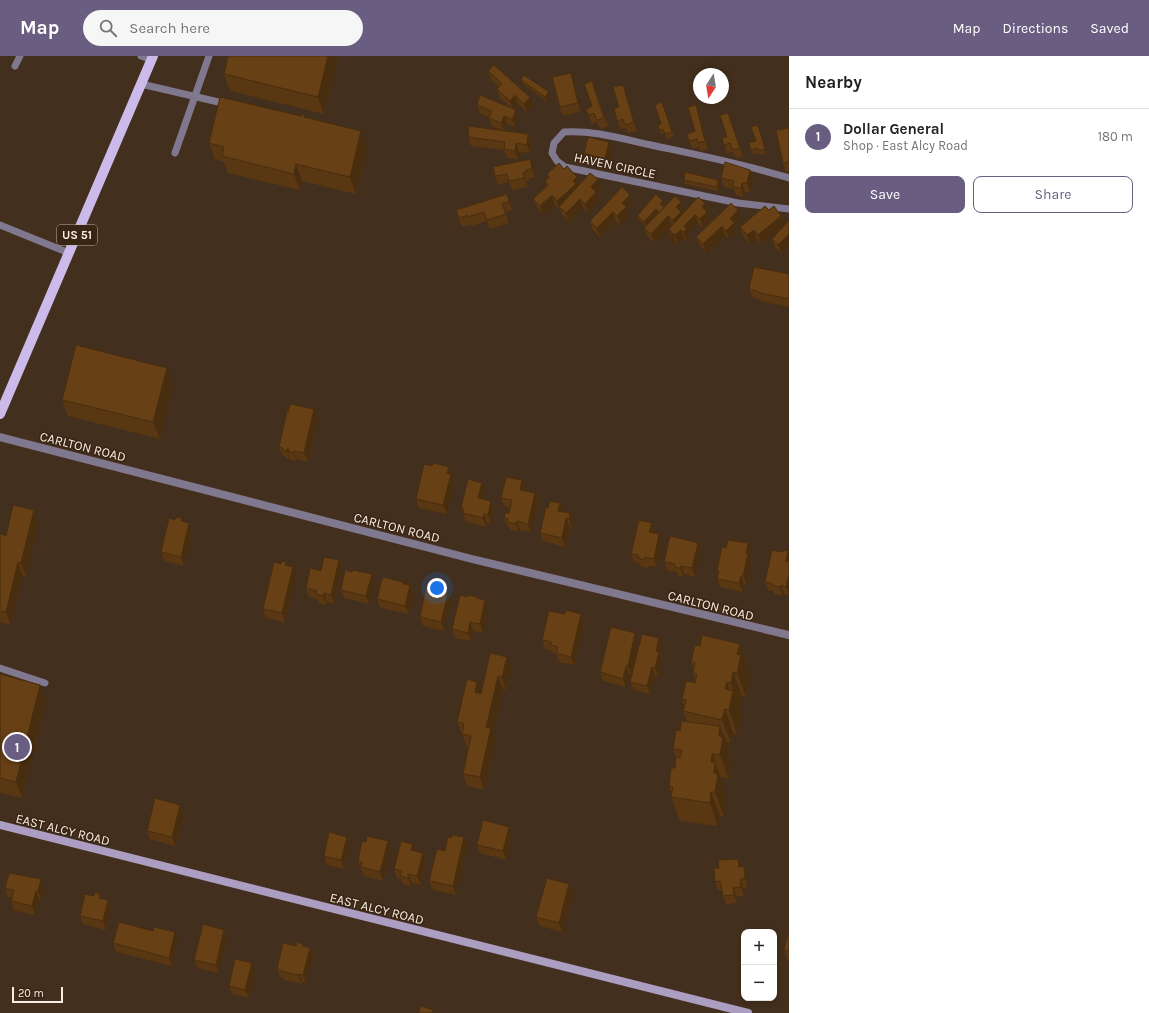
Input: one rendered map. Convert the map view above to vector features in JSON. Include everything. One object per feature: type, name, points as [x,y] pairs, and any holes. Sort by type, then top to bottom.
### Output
[{"type":"main road","name":"US 51","points":[[1,409],[153,58]]},
{"type":"street","name":"CARLTON ROAD","points":[[0,437],[472,559],[789,635]]},
{"type":"street","name":"EAST ALCY ROAD","points":[[0,825],[748,1013]]},
{"type":"lane","points":[[14,66],[20,56]]},
{"type":"lane","points":[[141,56],[153,58]]},
{"type":"lane","points":[[174,153],[209,56]]},
{"type":"lane","points":[[141,84],[233,106]]},
{"type":"lane","name":"HAVEN CIRCLE","points":[[789,178],[705,156],[611,137],[573,132],[564,132],[554,143],[552,153],[556,161],[566,167],[738,203],[789,209]]},
{"type":"lane","points":[[0,225],[69,253]]},
{"type":"lane","points":[[0,668],[45,683]]},
{"type":"building","points":[[228,56],[328,56],[318,97],[224,74]]},
{"type":"building","points":[[494,65],[530,97],[524,104],[515,95],[510,101],[497,89],[502,84],[488,71]]},
{"type":"building","points":[[571,73],[578,103],[560,107],[552,77]]},
{"type":"building","points":[[524,75],[549,92],[545,97],[521,80]]},
{"type":"building","points":[[592,81],[604,118],[597,120],[594,113],[588,115],[586,109],[592,106],[584,84]]},
{"type":"building","points":[[623,85],[634,122],[625,125],[623,119],[617,121],[614,108],[619,107],[613,87]]},
{"type":"building","points":[[480,95],[516,110],[512,119],[504,116],[501,123],[489,118],[492,111],[477,105]]},
{"type":"building","points":[[220,97],[301,116],[301,114],[304,114],[304,117],[361,131],[350,177],[296,164],[294,174],[222,156],[224,147],[209,143]]},
{"type":"building","points":[[662,102],[672,132],[665,134],[663,129],[659,130],[658,125],[661,124],[655,105]]},
{"type":"building","points":[[696,105],[705,141],[698,143],[697,139],[689,141],[687,134],[695,131],[688,107]]},
{"type":"building","points":[[728,113],[740,148],[733,150],[730,143],[724,145],[722,138],[727,137],[720,115]]},
{"type":"building","points":[[758,125],[765,149],[758,151],[758,148],[751,150],[749,143],[756,141],[751,127]]},
{"type":"building","points":[[469,126],[528,134],[527,145],[516,143],[515,151],[504,149],[505,142],[468,137]]},
{"type":"building","points":[[789,128],[789,162],[783,163],[776,130]]},
{"type":"building","points":[[588,137],[609,142],[605,159],[584,153]]},
{"type":"building","points":[[530,159],[532,168],[523,173],[524,178],[509,181],[507,174],[495,176],[493,167]]},
{"type":"building","points":[[725,162],[750,170],[747,183],[742,183],[741,188],[732,186],[734,181],[721,178]]},
{"type":"building","points":[[559,163],[564,169],[567,166],[577,177],[573,181],[576,184],[557,201],[552,195],[540,206],[533,199],[548,185],[545,181],[550,177],[547,174]]},
{"type":"building","points":[[685,172],[718,180],[717,187],[684,180]]},
{"type":"building","points":[[590,173],[598,179],[591,187],[596,192],[585,204],[580,199],[566,213],[559,207]]},
{"type":"building","points":[[622,187],[630,195],[622,203],[626,207],[617,216],[613,212],[597,228],[590,221]]},
{"type":"building","points":[[507,194],[509,202],[502,204],[506,214],[487,220],[484,212],[459,218],[456,210]]},
{"type":"building","points":[[656,194],[663,201],[660,204],[664,207],[659,212],[656,209],[644,222],[637,216]]},
{"type":"building","points":[[675,196],[681,202],[676,207],[681,212],[673,220],[668,216],[651,234],[644,228]]},
{"type":"building","points":[[698,197],[705,203],[702,207],[707,212],[700,219],[695,215],[684,226],[687,229],[683,232],[681,230],[675,235],[673,233],[669,236],[668,235],[672,232],[669,229]]},
{"type":"building","points":[[731,203],[738,210],[730,219],[734,223],[726,231],[722,226],[703,244],[696,237]]},
{"type":"building","points":[[765,206],[769,210],[774,206],[781,216],[758,235],[754,230],[747,235],[740,227]]},
{"type":"building","points":[[789,220],[789,234],[778,245],[772,239]]},
{"type":"building","points":[[754,267],[789,274],[789,299],[749,289]]},
{"type":"building","points":[[76,345],[167,368],[153,422],[62,400]]},
{"type":"building","points":[[290,404],[314,409],[304,453],[294,451],[294,453],[288,451],[289,449],[287,449],[287,451],[279,447]]},
{"type":"building","points":[[433,463],[449,467],[447,473],[451,474],[443,505],[416,499],[424,464],[432,466]]},
{"type":"building","points":[[506,477],[522,480],[520,490],[535,493],[528,524],[517,521],[516,524],[507,522],[508,519],[504,518],[505,513],[509,513],[512,500],[501,498]]},
{"type":"building","points":[[468,479],[482,483],[478,498],[491,501],[488,515],[484,514],[483,518],[463,513],[464,509],[461,508]]},
{"type":"building","points":[[550,501],[560,503],[558,511],[570,513],[569,519],[566,518],[562,538],[540,533],[546,507],[548,508]]},
{"type":"building","points":[[13,505],[34,510],[21,563],[18,562],[6,612],[0,611],[0,534],[6,536]]},
{"type":"building","points":[[176,517],[182,518],[181,521],[189,523],[181,557],[161,552],[169,518],[175,520]]},
{"type":"building","points":[[639,520],[652,523],[649,532],[659,534],[654,559],[645,557],[645,560],[638,558],[638,555],[631,554]]},
{"type":"building","points":[[670,536],[698,543],[692,568],[681,566],[680,568],[675,567],[675,564],[664,562]]},
{"type":"building","points":[[728,540],[748,543],[746,554],[748,554],[743,576],[741,576],[739,583],[717,579],[719,571],[717,570],[722,547],[726,548]]},
{"type":"building","points":[[772,550],[783,552],[783,550],[788,551],[786,561],[789,562],[789,575],[786,587],[781,585],[780,587],[771,585],[771,583],[765,582]]},
{"type":"building","points":[[324,557],[339,560],[331,595],[324,593],[323,596],[316,594],[317,591],[306,588],[310,568],[321,571]]},
{"type":"building","points":[[282,561],[286,562],[285,565],[293,567],[282,613],[263,609],[274,562],[281,564]]},
{"type":"building","points":[[345,570],[372,574],[366,596],[341,590]]},
{"type":"building","points":[[383,577],[410,585],[405,606],[377,599]]},
{"type":"building","points":[[429,582],[440,585],[439,591],[448,593],[441,622],[420,617],[426,587],[428,588]]},
{"type":"building","points":[[460,595],[467,597],[468,595],[485,600],[480,624],[470,622],[468,633],[452,629]]},
{"type":"building","points":[[566,610],[581,614],[571,657],[556,653],[558,647],[551,645],[551,642],[542,640],[549,611],[565,614]]},
{"type":"building","points":[[611,627],[635,633],[628,666],[626,666],[623,679],[600,672]]},
{"type":"building","points":[[642,634],[659,638],[656,651],[659,652],[655,668],[652,667],[647,686],[630,682]]},
{"type":"building","points":[[702,635],[740,644],[737,654],[741,655],[737,673],[733,672],[731,683],[727,682],[725,689],[733,691],[729,710],[725,709],[722,720],[683,711],[686,700],[682,699],[686,681],[695,683],[697,674],[693,673],[695,663],[691,662],[695,645],[700,646]]},
{"type":"building","points":[[490,653],[507,657],[502,677],[498,676],[486,728],[491,728],[480,777],[463,774],[471,736],[462,734],[464,724],[457,722],[467,679],[477,682],[475,692],[481,694]]},
{"type":"building","points":[[0,674],[40,685],[16,782],[0,778]]},
{"type":"building","points":[[681,721],[720,726],[719,736],[723,737],[720,755],[712,754],[711,762],[715,763],[714,773],[718,774],[715,792],[711,792],[710,803],[671,797],[673,787],[669,786],[671,768],[675,768],[676,757],[680,758],[682,750],[673,749],[676,730],[680,731]]},
{"type":"building","points":[[155,798],[180,805],[172,837],[147,831]]},
{"type":"building","points":[[483,820],[509,827],[503,851],[477,845]]},
{"type":"building","points":[[329,832],[347,837],[341,860],[324,856]]},
{"type":"building","points":[[452,835],[464,837],[453,886],[429,881],[437,849],[445,851],[448,837],[451,838]]},
{"type":"building","points":[[367,836],[388,841],[380,872],[361,867],[362,862],[358,861],[362,841],[366,842]]},
{"type":"building","points":[[401,841],[413,844],[411,850],[423,853],[417,876],[408,874],[408,878],[400,876],[401,871],[394,869]]},
{"type":"building","points":[[738,859],[739,867],[744,866],[745,878],[740,879],[741,887],[733,888],[734,895],[723,896],[720,881],[715,882],[714,868],[719,868],[718,860]]},
{"type":"building","points":[[9,873],[41,879],[32,906],[11,901],[14,890],[5,888]]},
{"type":"building","points":[[547,878],[569,884],[559,923],[536,917]]},
{"type":"building","points":[[95,892],[100,894],[99,898],[108,900],[103,921],[80,916],[85,894],[94,896]]},
{"type":"building","points":[[119,922],[153,931],[154,927],[175,932],[169,958],[113,943]]},
{"type":"building","points":[[203,924],[224,930],[216,965],[194,960]]},
{"type":"building","points":[[789,929],[789,951],[784,950]]},
{"type":"building","points":[[297,942],[303,944],[302,946],[310,948],[303,975],[277,969],[283,943],[296,946]]},
{"type":"building","points":[[235,959],[252,963],[245,990],[229,986]]},
{"type":"building","points":[[421,1006],[433,1010],[432,1013],[418,1013]]},
{"type":"place","name":"Dollar General","points":[[17,747]]}]
